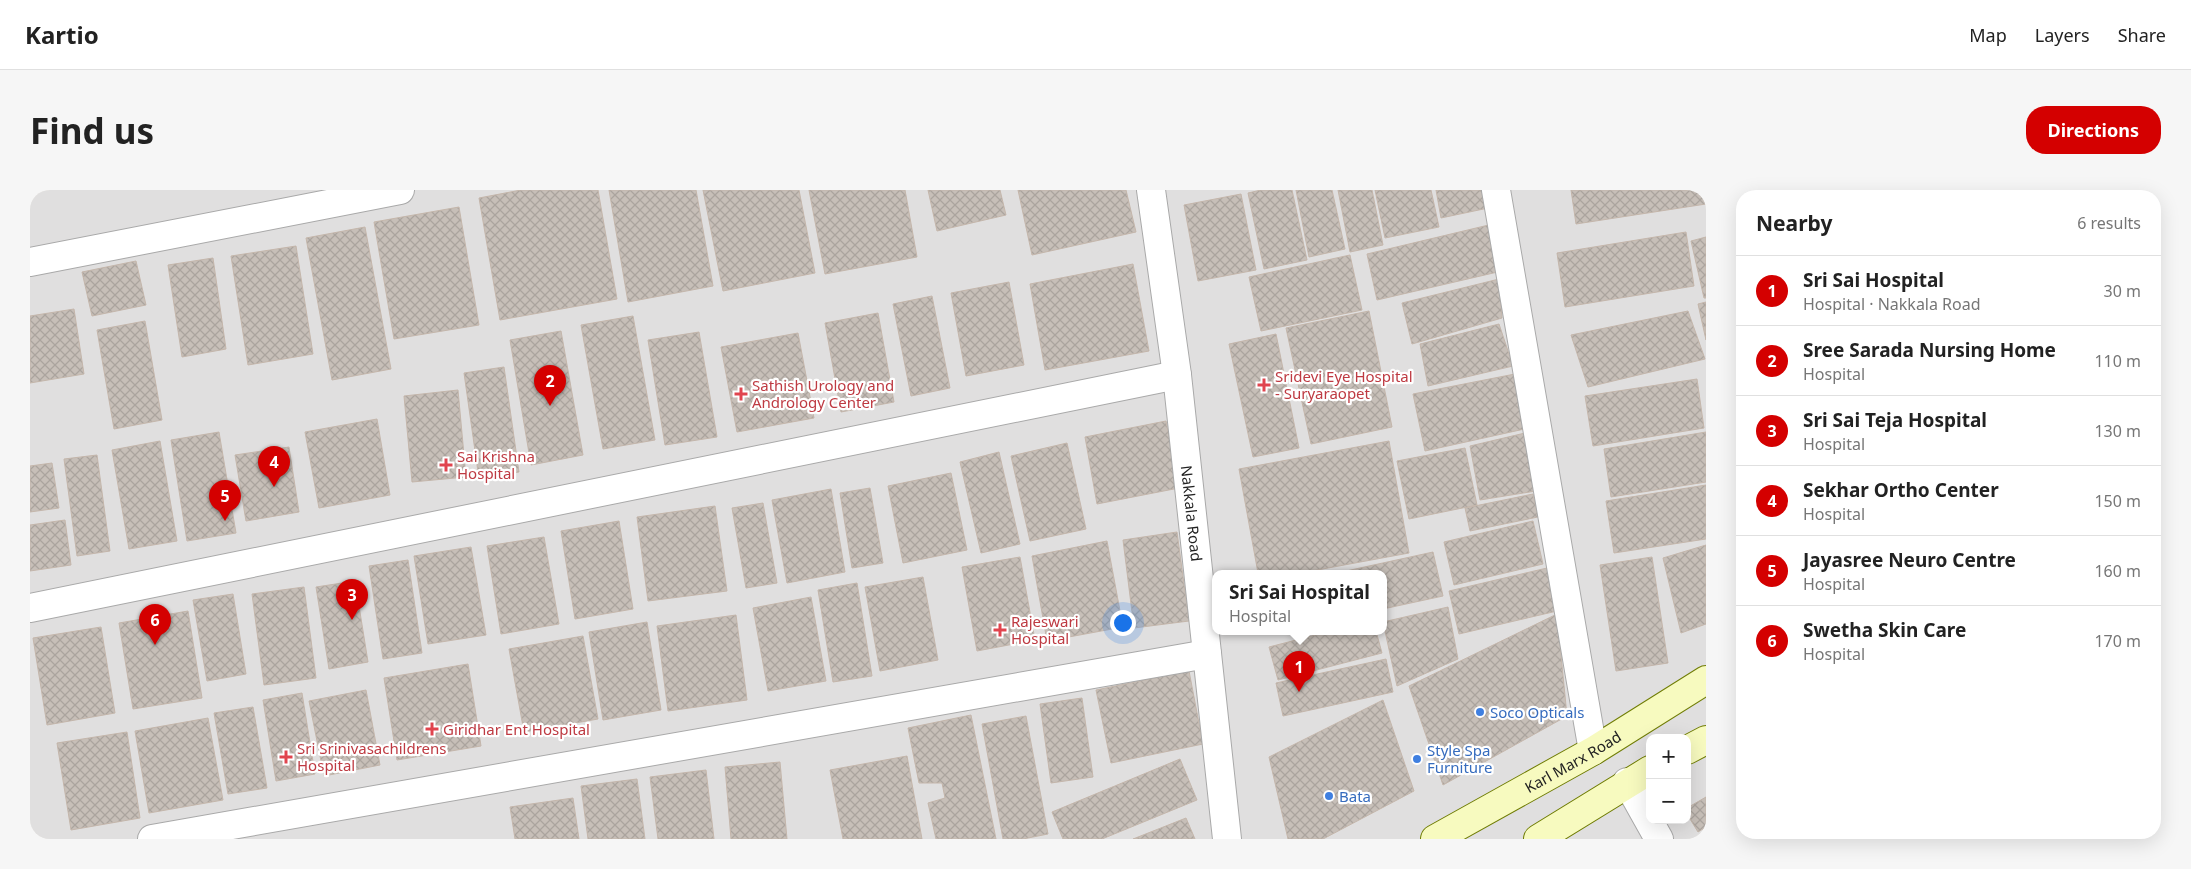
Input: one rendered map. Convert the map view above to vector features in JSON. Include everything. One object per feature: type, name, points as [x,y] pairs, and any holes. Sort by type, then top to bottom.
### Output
[{"type":"main road","name":"Karl Marx Road","points":[[1435,839],[1593,751],[1706,680]]},
{"type":"main road","points":[[1691,748],[1706,740]]},
{"type":"main road","points":[[1538,839],[1639,776]]},
{"type":"street","points":[[30,262],[400,190]]},
{"type":"street","name":"Nakkala Road","points":[[1150,190],[1177,375],[1227,839]]},
{"type":"street","points":[[1496,190],[1593,751]]},
{"type":"street","points":[[30,608],[1177,375]]},
{"type":"street","points":[[152,839],[1207,654]]},
{"type":"street","points":[[1639,776],[1659,839]]},
{"type":"shaded area","points":[[30,190],[1706,190],[1706,839],[30,839]]},
{"type":"building","points":[[521,190],[598,190],[617,299],[500,320],[479,198]]},
{"type":"building","points":[[609,190],[696,190],[713,286],[628,302]]},
{"type":"building","points":[[703,190],[799,190],[815,273],[723,291]]},
{"type":"building","points":[[809,190],[905,190],[917,257],[825,274]]},
{"type":"building","points":[[928,190],[1000,190],[1006,215],[937,231]]},
{"type":"building","points":[[1018,190],[1126,190],[1136,232],[1032,255]]},
{"type":"building","points":[[1261,190],[1292,190],[1307,260],[1264,269],[1248,193]]},
{"type":"building","points":[[1296,190],[1332,190],[1345,249],[1309,257]]},
{"type":"building","points":[[1338,190],[1372,190],[1383,245],[1350,252]]},
{"type":"building","points":[[1375,190],[1431,190],[1439,227],[1385,238]]},
{"type":"building","points":[[1436,190],[1489,190],[1493,207],[1441,218]]},
{"type":"building","points":[[1571,190],[1706,190],[1706,204],[1576,224]]},
{"type":"building","points":[[1241,194],[1256,270],[1198,281],[1184,205]]},
{"type":"building","points":[[459,207],[479,325],[394,339],[374,222]]},
{"type":"building","points":[[1497,223],[1502,271],[1377,300],[1367,254]]},
{"type":"building","points":[[365,227],[391,369],[332,380],[306,238]]},
{"type":"building","points":[[1686,232],[1694,286],[1565,307],[1557,253]]},
{"type":"building","points":[[1706,237],[1706,298],[1704,298],[1691,241]]},
{"type":"building","points":[[296,246],[313,354],[248,365],[231,256]]},
{"type":"building","points":[[1350,255],[1362,310],[1261,331],[1249,277]]},
{"type":"building","points":[[213,258],[226,349],[182,357],[168,265]]},
{"type":"building","points":[[136,261],[146,305],[92,316],[82,272]]},
{"type":"building","points":[[1133,264],[1149,351],[1045,370],[1030,284]]},
{"type":"building","points":[[1499,279],[1502,318],[1412,344],[1402,303]]},
{"type":"building","points":[[1009,282],[1024,365],[966,376],[951,293]]},
{"type":"building","points":[[932,296],[950,388],[911,396],[893,304]]},
{"type":"building","points":[[1706,302],[1706,340],[1698,304]]},
{"type":"building","points":[[74,309],[84,374],[30,383],[30,316]]},
{"type":"building","points":[[1369,311],[1392,427],[1311,444],[1286,328]]},
{"type":"building","points":[[1688,311],[1705,359],[1588,387],[1571,335]]},
{"type":"building","points":[[878,313],[894,402],[841,412],[825,323]]},
{"type":"building","points":[[633,316],[655,440],[603,449],[581,325]]},
{"type":"building","points":[[145,321],[162,420],[114,429],[97,330]]},
{"type":"building","points":[[1499,324],[1513,366],[1428,386],[1420,344]]},
{"type":"building","points":[[561,331],[583,455],[531,465],[510,340]]},
{"type":"building","points":[[699,332],[717,437],[665,445],[648,340]]},
{"type":"building","points":[[798,333],[814,418],[737,432],[721,347]]},
{"type":"building","points":[[1276,334],[1299,448],[1253,457],[1229,344]]},
{"type":"building","points":[[504,367],[519,472],[479,479],[464,373]]},
{"type":"building","points":[[1520,373],[1529,428],[1425,451],[1413,394]]},
{"type":"building","points":[[1697,379],[1704,428],[1593,446],[1585,396]]},
{"type":"building","points":[[458,390],[466,477],[412,482],[404,396]]},
{"type":"building","points":[[377,419],[390,495],[319,508],[305,432]]},
{"type":"building","points":[[1166,421],[1179,488],[1097,504],[1085,437]]},
{"type":"building","points":[[219,432],[236,533],[187,541],[171,440]]},
{"type":"building","points":[[1706,432],[1706,482],[1611,497],[1604,449]]},
{"type":"building","points":[[1525,433],[1536,491],[1480,500],[1470,446]]},
{"type":"building","points":[[160,441],[177,541],[129,549],[112,450]]},
{"type":"building","points":[[1389,441],[1409,553],[1317,570],[1257,570],[1239,469]]},
{"type":"building","points":[[1067,443],[1086,529],[1030,541],[1011,456]]},
{"type":"building","points":[[289,447],[299,512],[246,521],[235,455]]},
{"type":"building","points":[[1465,448],[1477,505],[1409,519],[1397,461]]},
{"type":"building","points":[[999,452],[1020,544],[981,553],[960,462]]},
{"type":"building","points":[[97,455],[110,551],[77,556],[64,459]]},
{"type":"building","points":[[52,463],[59,508],[30,512],[30,466]]},
{"type":"building","points":[[951,473],[967,550],[903,563],[888,486]]},
{"type":"building","points":[[1706,485],[1706,539],[1614,553],[1606,501]]},
{"type":"building","points":[[870,488],[883,563],[852,568],[840,493]]},
{"type":"building","points":[[831,489],[845,572],[787,583],[772,500]]},
{"type":"building","points":[[1533,494],[1538,517],[1470,531],[1465,508]]},
{"type":"building","points":[[763,503],[777,583],[746,588],[732,508]]},
{"type":"building","points":[[715,506],[727,591],[648,601],[637,517]]},
{"type":"building","points":[[65,520],[71,565],[30,571],[30,525]]},
{"type":"building","points":[[619,521],[633,609],[575,619],[561,531]]},
{"type":"building","points":[[1533,521],[1543,564],[1454,585],[1444,542]]},
{"type":"building","points":[[1177,532],[1189,621],[1134,628],[1123,540]]},
{"type":"building","points":[[544,537],[559,624],[501,634],[487,546]]},
{"type":"building","points":[[1107,541],[1123,627],[1047,641],[1032,556]]},
{"type":"building","points":[[1706,545],[1706,624],[1681,633],[1663,558]]},
{"type":"building","points":[[471,547],[486,635],[428,644],[414,556]]},
{"type":"building","points":[[1433,552],[1443,596],[1387,608],[1387,570],[1351,570]]},
{"type":"building","points":[[1020,557],[1035,640],[977,651],[962,567]]},
{"type":"building","points":[[1652,557],[1668,663],[1616,671],[1600,565]]},
{"type":"building","points":[[408,560],[422,653],[383,659],[369,566]]},
{"type":"building","points":[[1547,568],[1557,611],[1459,634],[1449,591]]},
{"type":"building","points":[[923,577],[938,660],[880,671],[865,587]]},
{"type":"building","points":[[355,581],[368,662],[329,669],[316,587]]},
{"type":"building","points":[[857,583],[872,676],[833,682],[818,590]]},
{"type":"building","points":[[304,587],[316,678],[264,685],[252,594]]},
{"type":"building","points":[[233,594],[246,674],[207,681],[193,600]]},
{"type":"building","points":[[811,597],[826,681],[768,691],[753,608]]},
{"type":"building","points":[[1448,607],[1458,659],[1397,686],[1386,635],[1387,621]]},
{"type":"building","points":[[188,611],[202,698],[133,709],[119,623]]},
{"type":"building","points":[[1557,614],[1567,716],[1443,785],[1409,686]]},
{"type":"building","points":[[736,615],[747,700],[668,711],[657,626]]},
{"type":"building","points":[[647,622],[661,710],[603,720],[589,632]]},
{"type":"building","points":[[101,627],[115,713],[47,725],[33,638]]},
{"type":"building","points":[[1316,635],[1377,635],[1382,653],[1278,680],[1269,647]]},
{"type":"building","points":[[583,636],[598,719],[524,732],[509,649]]},
{"type":"building","points":[[1386,659],[1393,692],[1283,716],[1276,683]]},
{"type":"building","points":[[468,664],[481,746],[397,760],[384,678]]},
{"type":"building","points":[[1189,671],[1203,744],[1111,763],[1096,690]]},
{"type":"building","points":[[366,690],[380,765],[324,776],[309,701]]},
{"type":"building","points":[[302,693],[315,774],[276,781],[263,700]]},
{"type":"building","points":[[1082,698],[1093,777],[1051,783],[1040,704]]},
{"type":"building","points":[[1383,700],[1414,791],[1323,839],[1288,839],[1269,757]]},
{"type":"building","points":[[253,707],[267,788],[228,794],[214,713]]},
{"type":"building","points":[[971,715],[996,839],[936,839],[928,803],[945,798],[942,783],[919,783],[908,728]]},
{"type":"building","points":[[1026,716],[1048,834],[1023,839],[1003,839],[982,724]]},
{"type":"building","points":[[208,718],[223,800],[149,813],[135,731]]},
{"type":"building","points":[[127,732],[140,818],[71,830],[57,743]]},
{"type":"building","points":[[907,756],[922,839],[843,839],[830,770]]},
{"type":"building","points":[[1180,759],[1197,800],[1102,839],[1063,839],[1052,812]]},
{"type":"building","points":[[780,762],[787,839],[731,839],[725,767]]},
{"type":"building","points":[[706,770],[714,839],[658,839],[650,777]]},
{"type":"building","points":[[637,779],[645,839],[588,839],[581,786]]},
{"type":"building","points":[[1706,797],[1706,827],[1698,832],[1691,821],[1691,806]]},
{"type":"building","points":[[573,798],[579,839],[515,839],[510,807]]},
{"type":"building","points":[[1186,818],[1195,839],[1133,839]]},
{"type":"place","name":"Sridevi Eye Hospital - Suryaraopet","points":[[1264,385]]},
{"type":"place","name":"Sathish Urology and Andrology Center","points":[[741,394]]},
{"type":"place","name":"Sree Sarada Nursing Home","points":[[550,406]]},
{"type":"place","name":"Sai Krishna Hospital","points":[[446,465]]},
{"type":"place","name":"Sekhar Ortho Center","points":[[274,487]]},
{"type":"place","name":"Jayasree Neuro Centre","points":[[225,521]]},
{"type":"place","name":"Sri Sai Teja Hospital","points":[[352,620]]},
{"type":"place","name":"Rajeswari Hospital","points":[[1000,630]]},
{"type":"place","name":"Swetha Skin Care","points":[[155,645]]},
{"type":"place","name":"Sri Sai Hospital","points":[[1299,692]]},
{"type":"place","name":"Soco Opticals","points":[[1480,712]]},
{"type":"place","name":"Giridhar Ent Hospital","points":[[432,729]]},
{"type":"place","name":"Sri Srinivasachildrens Hospital","points":[[286,757]]},
{"type":"place","name":"Style Spa Furniture","points":[[1417,759]]},
{"type":"place","name":"Bata","points":[[1329,796]]}]
